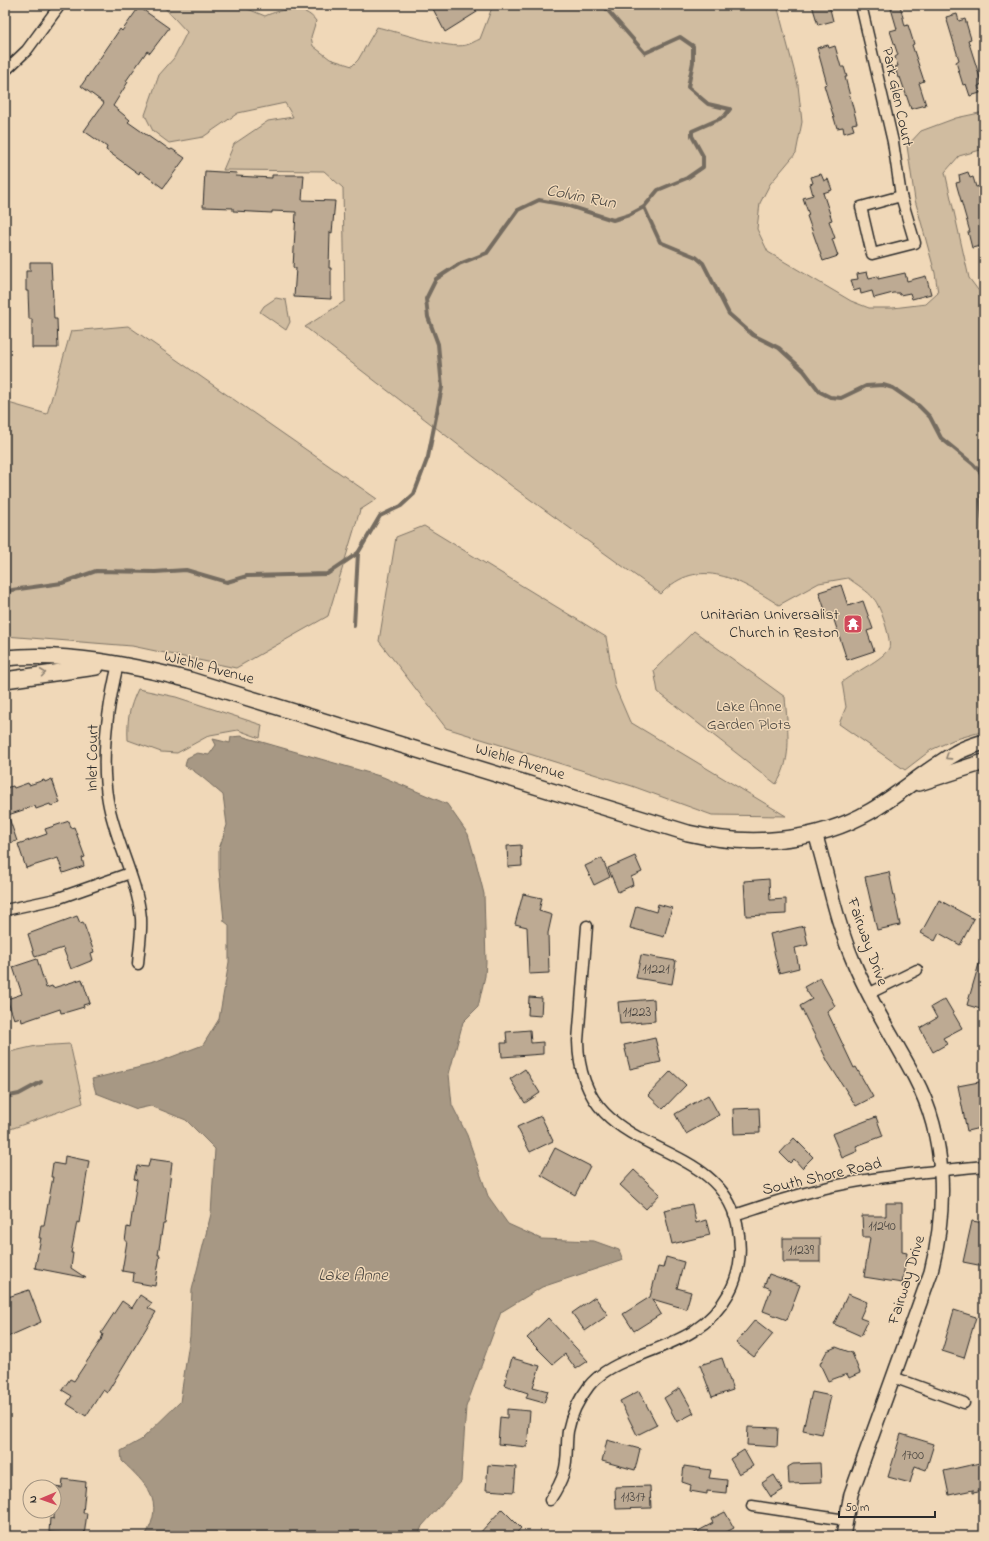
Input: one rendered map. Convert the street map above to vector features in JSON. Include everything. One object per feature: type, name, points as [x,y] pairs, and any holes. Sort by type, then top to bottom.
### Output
[{"type":"main road","name":"Wiehle Avenue","points":[[5,658],[52,657],[118,664],[161,673],[249,697],[688,833],[714,839],[735,841],[762,841],[815,833],[859,817],[957,752],[984,742]]},
{"type":"main road","name":"Wiehle Avenue","points":[[5,680],[118,664]]},
{"type":"main road","name":"Wiehle Avenue","points":[[906,787],[984,762]]},
{"type":"street","points":[[5,71],[26,50],[60,5]]},
{"type":"street","name":"Park Glen Court","points":[[861,5],[893,142],[901,196],[915,243],[872,254],[861,207],[901,196]]},
{"type":"street","name":"Inlet Court","points":[[118,664],[112,694],[106,750],[105,777],[113,824],[130,874],[141,919],[138,964]]},
{"type":"street","name":"Fairway Drive","points":[[815,833],[844,937],[868,994],[916,1079],[927,1105],[935,1134],[941,1170],[942,1217],[938,1246],[931,1272],[850,1494],[843,1536]]},
{"type":"street","points":[[5,910],[56,899],[130,874]]},
{"type":"street","points":[[550,1500],[559,1486],[564,1471],[568,1430],[573,1413],[591,1384],[603,1373],[618,1364],[687,1336],[702,1326],[723,1303],[734,1281],[740,1257],[739,1239],[734,1215],[726,1198],[715,1183],[702,1172],[621,1128],[596,1104],[588,1090],[581,1074],[578,1041],[587,926]]},
{"type":"street","points":[[868,994],[916,970]]},
{"type":"street","name":"South Shore Road","points":[[734,1215],[794,1196],[838,1185],[885,1176],[984,1166]]},
{"type":"street","points":[[893,1377],[964,1403]]},
{"type":"street","points":[[752,1506],[846,1520]]},
{"type":"green space","points":[[162,5],[238,5],[265,16],[278,11],[299,10],[305,12],[316,21],[311,37],[313,46],[330,59],[352,66],[358,60],[377,27],[436,43],[458,46],[471,43],[480,39],[493,5],[777,5],[798,85],[802,122],[796,153],[770,184],[760,203],[757,229],[768,252],[851,301],[869,308],[893,308],[926,304],[938,293],[935,273],[915,200],[907,146],[921,131],[956,118],[984,112],[984,149],[959,156],[945,172],[969,278],[978,290],[984,289],[984,731],[953,740],[931,750],[905,770],[839,724],[846,707],[842,682],[881,657],[889,648],[889,638],[879,608],[871,596],[862,588],[848,578],[819,583],[779,605],[735,580],[705,574],[690,575],[675,582],[661,594],[513,487],[305,327],[345,301],[343,188],[324,171],[223,170],[234,144],[268,121],[293,117],[285,103],[238,113],[203,137],[169,143],[153,131],[145,115],[159,75],[174,58],[187,32]]},
{"type":"green space","points":[[276,298],[286,300],[290,322],[286,330],[260,312],[264,306]]},
{"type":"green space","points":[[128,326],[377,499],[360,510],[328,616],[236,668],[132,646],[5,636],[5,402],[47,414],[71,331]]},
{"type":"green space","points":[[424,526],[606,637],[615,687],[630,722],[786,816],[712,815],[632,786],[446,728],[379,641],[396,537]]},
{"type":"green space","name":"Lake Anne Garden Plots","points":[[694,631],[785,697],[788,730],[787,753],[782,774],[776,784],[658,692],[654,670]]},
{"type":"green space","points":[[138,689],[176,697],[262,725],[260,738],[238,730],[210,735],[177,753],[161,752],[128,740],[129,714],[132,702]]},
{"type":"green space","points":[[70,1044],[83,1103],[5,1131],[5,1053],[36,1046]]},
{"type":"water","name":"Lake Anne","points":[[241,736],[383,777],[447,804],[468,834],[484,894],[486,962],[485,976],[478,1007],[463,1022],[449,1074],[452,1105],[467,1135],[488,1196],[508,1224],[541,1239],[594,1241],[619,1250],[623,1260],[542,1287],[501,1312],[466,1407],[461,1482],[422,1526],[418,1536],[145,1536],[151,1524],[154,1513],[153,1503],[145,1486],[122,1461],[121,1451],[141,1440],[180,1402],[190,1336],[192,1290],[211,1214],[215,1149],[186,1120],[151,1106],[137,1109],[96,1093],[92,1079],[153,1064],[203,1045],[219,1019],[229,962],[229,925],[224,921],[219,869],[219,849],[227,825],[223,795],[200,775],[185,766],[187,758],[197,753],[209,755],[216,745],[213,739],[230,743],[231,737]]},
{"type":"building","points":[[431,5],[473,5],[477,12],[445,32]]},
{"type":"building","points":[[812,5],[829,5],[833,21],[818,25]]},
{"type":"building","points":[[890,5],[900,5],[905,26],[908,25],[914,44],[912,45],[924,81],[919,83],[926,105],[911,109],[900,77],[898,78],[895,67],[898,66],[895,57],[898,55],[890,31],[897,29]]},
{"type":"building","points":[[139,7],[169,28],[150,53],[147,51],[126,81],[128,82],[113,106],[130,120],[128,122],[158,143],[159,142],[170,150],[172,149],[185,158],[163,188],[140,171],[139,174],[106,150],[107,147],[84,131],[104,103],[81,86],[120,29],[122,31]]},
{"type":"building","points":[[957,14],[959,21],[965,19],[971,39],[968,40],[982,84],[978,86],[980,93],[970,96],[966,84],[963,85],[956,62],[959,60],[946,17]]},
{"type":"building","points":[[828,45],[829,48],[835,46],[841,67],[844,67],[847,77],[845,77],[857,123],[852,124],[854,130],[844,133],[843,127],[837,128],[824,85],[827,84],[817,48]]},
{"type":"building","points":[[205,171],[237,173],[236,176],[272,178],[272,175],[304,175],[302,200],[335,201],[332,233],[330,232],[329,268],[331,268],[331,299],[294,297],[296,268],[293,268],[296,212],[272,211],[272,213],[233,211],[233,208],[203,207]]},
{"type":"building","points":[[968,172],[970,178],[973,177],[976,187],[980,186],[984,198],[982,198],[984,207],[984,245],[972,248],[968,232],[970,232],[956,183],[960,182],[959,175]]},
{"type":"building","points":[[821,174],[824,181],[828,179],[832,190],[823,193],[832,220],[829,221],[835,238],[832,239],[838,256],[823,261],[807,216],[809,215],[803,198],[813,195],[810,184],[813,183],[811,177]]},
{"type":"building","points":[[30,262],[51,262],[54,319],[57,319],[58,348],[32,348],[32,319],[29,319],[28,291],[26,291],[26,271],[30,271]]},
{"type":"building","points":[[867,272],[869,278],[878,276],[878,279],[905,273],[907,281],[926,276],[931,294],[912,299],[910,293],[900,295],[899,293],[893,293],[874,298],[872,291],[861,294],[860,289],[854,291],[851,280],[858,279],[857,274]]},
{"type":"building","name":"Unitarian Universalist Church in Reston","points":[[841,585],[848,606],[863,601],[873,629],[867,631],[874,651],[847,660],[833,617],[828,619],[819,592]]},
{"type":"building","points":[[52,779],[60,803],[51,806],[50,804],[36,809],[35,806],[8,815],[17,841],[5,844],[5,788],[13,786],[14,788],[28,783],[29,785]]},
{"type":"building","points":[[69,821],[71,828],[74,827],[85,857],[82,858],[84,866],[63,873],[58,858],[26,868],[18,844],[47,834],[45,829]]},
{"type":"building","points":[[521,845],[522,866],[508,867],[507,846]]},
{"type":"building","points":[[635,856],[642,872],[631,877],[633,885],[618,892],[608,868]]},
{"type":"building","points":[[602,858],[610,877],[594,885],[585,866]]},
{"type":"building","points":[[889,872],[900,925],[877,930],[865,877]]},
{"type":"building","points":[[769,879],[770,900],[786,899],[786,914],[746,916],[744,881]]},
{"type":"building","points":[[523,894],[542,898],[539,911],[552,915],[548,933],[549,973],[529,974],[527,927],[515,924]]},
{"type":"building","points":[[939,900],[974,919],[960,945],[939,933],[935,941],[921,933]]},
{"type":"building","points":[[658,904],[672,908],[664,937],[630,928],[636,906],[656,912]]},
{"type":"building","points":[[77,916],[80,923],[83,922],[94,952],[91,953],[93,960],[71,969],[63,948],[35,957],[28,934]]},
{"type":"building","points":[[804,926],[808,945],[795,948],[799,968],[779,973],[770,934]]},
{"type":"building","points":[[641,955],[676,961],[672,984],[636,978]]},
{"type":"building","points":[[981,957],[984,957],[984,1010],[967,1005]]},
{"type":"building","points":[[37,959],[46,988],[52,986],[53,988],[82,979],[90,1003],[83,1005],[84,1007],[67,1012],[61,1013],[60,1009],[22,1022],[21,1017],[14,1019],[7,999],[22,994],[13,967]]},
{"type":"building","points":[[820,978],[835,1006],[827,1011],[854,1068],[856,1067],[873,1097],[856,1106],[828,1062],[800,1006],[812,999],[804,987]]},
{"type":"building","points":[[529,997],[542,998],[541,1016],[528,1015]]},
{"type":"building","points":[[654,999],[655,1021],[620,1024],[618,1002]]},
{"type":"building","points":[[945,999],[962,1028],[943,1038],[947,1044],[933,1052],[920,1028],[937,1018],[931,1007]]},
{"type":"building","points":[[530,1030],[531,1043],[543,1042],[543,1054],[502,1057],[501,1043],[507,1043],[506,1032]]},
{"type":"building","points":[[655,1038],[661,1062],[630,1069],[624,1045]]},
{"type":"building","points":[[525,1069],[540,1093],[525,1103],[510,1079]]},
{"type":"building","points":[[671,1071],[686,1085],[663,1109],[648,1095]]},
{"type":"building","points":[[984,1081],[984,1127],[967,1131],[958,1086]]},
{"type":"building","points":[[708,1095],[719,1115],[686,1134],[675,1114]]},
{"type":"building","points":[[759,1108],[760,1133],[734,1134],[733,1109]]},
{"type":"building","points":[[541,1116],[553,1141],[530,1152],[517,1127]]},
{"type":"building","points":[[876,1117],[883,1136],[856,1146],[858,1151],[842,1158],[832,1134]]},
{"type":"building","points":[[794,1138],[813,1157],[802,1168],[794,1159],[790,1163],[780,1153]]},
{"type":"building","points":[[555,1148],[590,1166],[575,1195],[541,1175]]},
{"type":"building","points":[[65,1156],[89,1161],[79,1223],[77,1222],[71,1253],[73,1253],[71,1268],[86,1278],[35,1268],[41,1238],[39,1238],[41,1225],[44,1225],[53,1177],[51,1177],[53,1163],[64,1165]]},
{"type":"building","points":[[150,1159],[172,1162],[165,1224],[163,1224],[158,1255],[160,1255],[155,1286],[133,1282],[134,1273],[122,1271],[127,1241],[125,1241],[127,1227],[130,1228],[137,1180],[134,1179],[137,1166],[148,1167]]},
{"type":"building","points":[[634,1170],[660,1194],[646,1209],[620,1185]]},
{"type":"building","points":[[886,1203],[902,1203],[902,1252],[907,1253],[902,1283],[864,1277],[870,1237],[863,1237],[862,1216],[886,1216]]},
{"type":"building","points":[[692,1204],[696,1223],[706,1220],[710,1235],[672,1244],[664,1210]]},
{"type":"building","points":[[972,1221],[984,1223],[983,1266],[963,1262]]},
{"type":"building","points":[[783,1238],[820,1238],[820,1262],[783,1262]]},
{"type":"building","points":[[666,1257],[684,1262],[677,1288],[691,1292],[686,1309],[652,1299],[661,1314],[634,1331],[623,1314],[650,1297],[658,1267],[663,1268]]},
{"type":"building","points":[[769,1274],[800,1285],[787,1320],[763,1311],[771,1289],[764,1286]]},
{"type":"building","points":[[29,1290],[41,1322],[5,1338],[5,1298]]},
{"type":"building","points":[[848,1294],[867,1302],[860,1318],[868,1321],[861,1336],[834,1324]]},
{"type":"building","points":[[140,1295],[152,1303],[148,1308],[156,1312],[107,1393],[103,1390],[86,1416],[67,1404],[72,1396],[62,1390],[70,1379],[74,1381],[101,1340],[103,1334],[101,1333],[122,1301],[132,1308]]},
{"type":"building","points":[[595,1297],[608,1315],[585,1331],[572,1313]]},
{"type":"building","points":[[954,1310],[976,1317],[964,1358],[942,1351]]},
{"type":"building","points":[[548,1318],[588,1361],[576,1369],[565,1354],[553,1364],[527,1338]]},
{"type":"building","points":[[755,1320],[773,1334],[754,1357],[736,1343]]},
{"type":"building","points":[[836,1347],[852,1353],[860,1373],[849,1378],[847,1374],[828,1381],[820,1364],[827,1351]]},
{"type":"building","points":[[512,1358],[540,1366],[533,1387],[548,1391],[544,1403],[526,1398],[528,1393],[504,1385]]},
{"type":"building","points":[[722,1358],[733,1390],[712,1397],[700,1365]]},
{"type":"building","points":[[680,1388],[694,1413],[677,1422],[664,1398]]},
{"type":"building","points":[[639,1391],[657,1425],[637,1435],[620,1401]]},
{"type":"building","points":[[812,1392],[831,1396],[822,1434],[803,1430]]},
{"type":"building","points":[[507,1409],[530,1411],[527,1447],[498,1444],[500,1417],[507,1418]]},
{"type":"building","points":[[748,1427],[778,1428],[777,1447],[747,1445]]},
{"type":"building","points":[[901,1434],[934,1444],[926,1470],[915,1466],[910,1483],[888,1477]]},
{"type":"building","points":[[607,1440],[640,1449],[635,1470],[602,1461]]},
{"type":"building","points":[[744,1450],[753,1466],[739,1474],[730,1459]]},
{"type":"building","points":[[984,1462],[984,1491],[973,1493],[973,1490],[949,1495],[944,1471]]},
{"type":"building","points":[[820,1463],[821,1483],[789,1484],[788,1467],[793,1464]]},
{"type":"building","points":[[488,1465],[516,1467],[514,1492],[486,1490]]},
{"type":"building","points":[[684,1466],[711,1470],[709,1478],[727,1480],[726,1493],[707,1491],[707,1494],[690,1491],[691,1485],[682,1482]]},
{"type":"building","points":[[774,1475],[783,1490],[771,1497],[762,1483]]},
{"type":"building","points":[[63,1479],[86,1482],[83,1513],[87,1513],[84,1536],[60,1536],[60,1533],[49,1532],[50,1519],[62,1519]]},
{"type":"building","points":[[650,1486],[651,1508],[616,1509],[615,1487]]},
{"type":"building","points":[[502,1509],[521,1528],[514,1536],[477,1536]]},
{"type":"building","points":[[725,1512],[734,1528],[719,1536],[689,1536],[713,1523],[711,1519]]},
{"type":"waterway","name":"Colvin Run","points":[[354,626],[358,553],[380,516],[401,506],[414,494],[428,457],[442,387],[438,344],[428,317],[426,299],[436,279],[459,264],[487,253],[518,210],[539,200],[566,205],[613,220],[629,215],[644,207],[658,190],[687,178],[703,167],[703,156],[692,136],[692,131],[724,117],[730,109],[708,104],[688,87],[693,62],[693,46],[680,37],[645,53],[603,5]]},
{"type":"waterway","points":[[644,207],[660,242],[696,257],[703,263],[729,314],[753,335],[779,348],[804,371],[820,392],[830,397],[841,398],[866,386],[883,385],[893,388],[919,406],[930,417],[941,438],[973,464],[981,473],[983,482],[981,501],[984,530]]},
{"type":"waterway","points":[[984,538],[981,554],[984,563]]},
{"type":"waterway","points":[[5,593],[12,590],[62,583],[96,571],[155,572],[186,570],[227,582],[247,576],[327,574],[358,553]]},
{"type":"waterway","points":[[5,1097],[19,1094],[41,1082]]},
{"type":"place","name":"Unitarian Universalist Church in Reston","points":[[853,624]]}]
